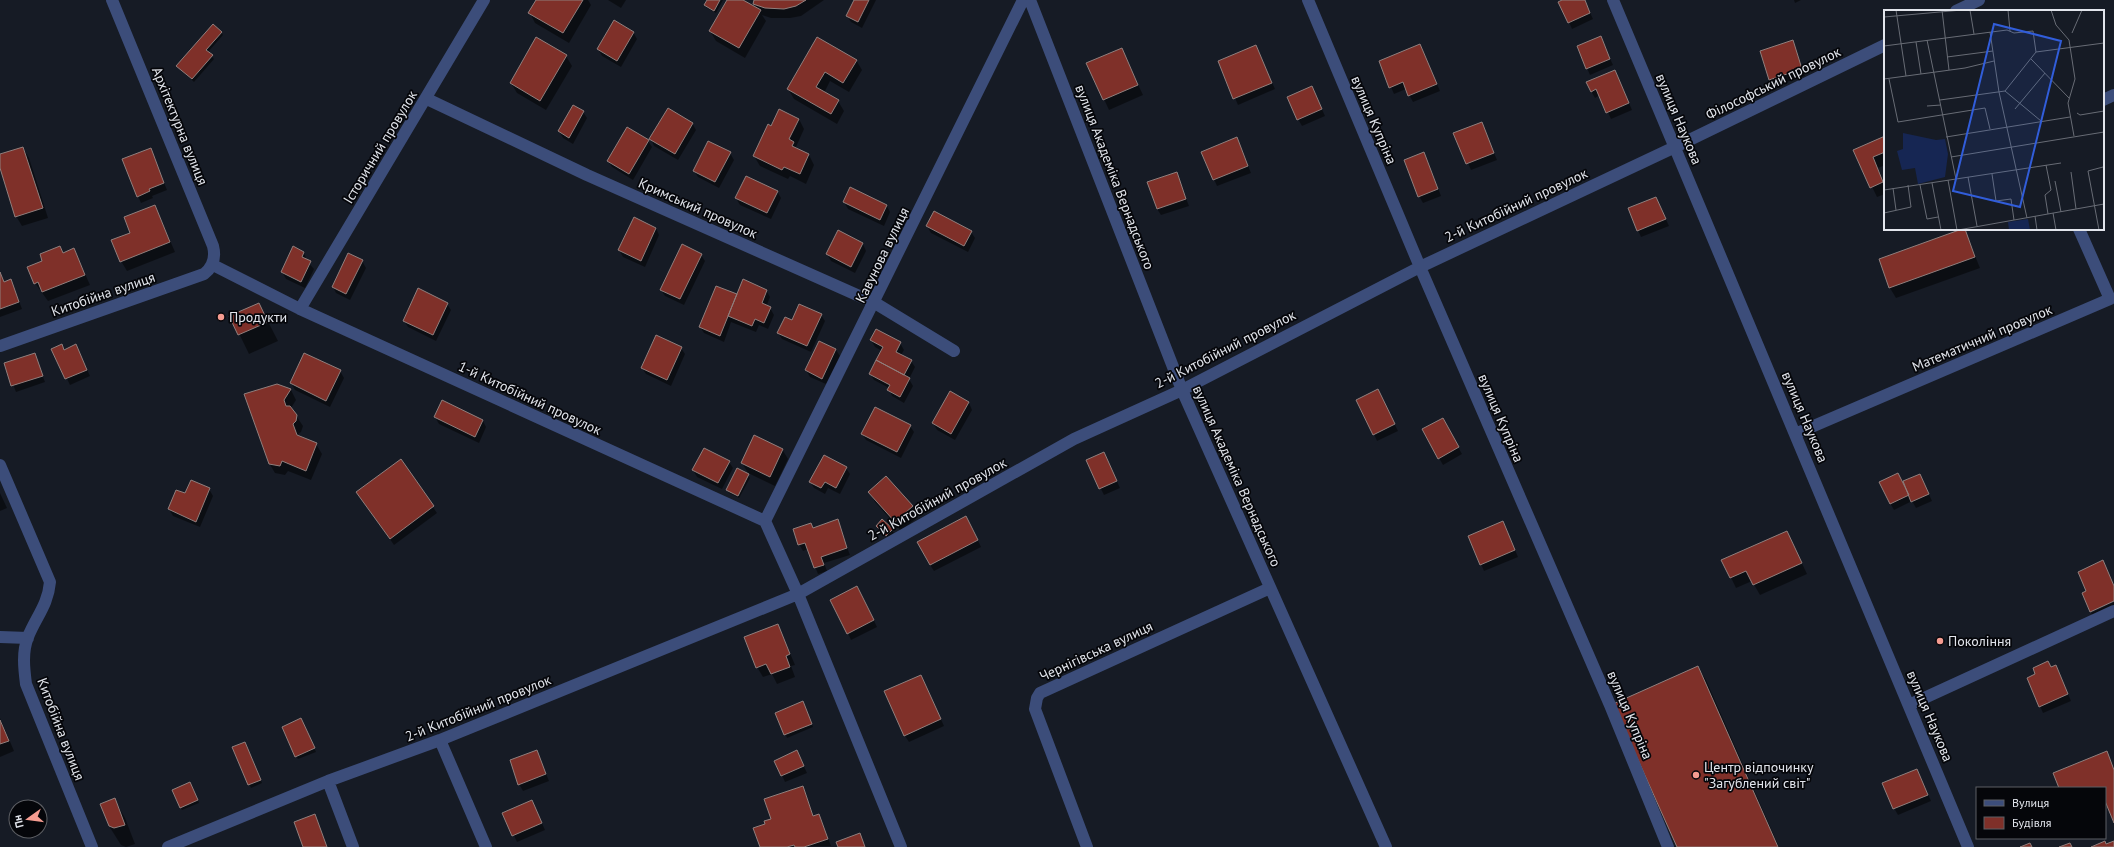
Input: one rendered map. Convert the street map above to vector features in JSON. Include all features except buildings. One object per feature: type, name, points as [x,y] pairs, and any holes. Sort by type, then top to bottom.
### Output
[{"type":"street","name":"Архітектурна вулиця","points":[[112,0],[213,246],[215,252],[213,265]]},
{"type":"street","name":"Історичний провулок","points":[[300,309],[484,0]]},
{"type":"street","name":"Кавунова вулиця","points":[[765,521],[875,303],[1023,0]]},
{"type":"street","name":"вулиця Академіка Вернадського","points":[[1030,0],[1182,390],[1386,847]]},
{"type":"street","name":"вулиця Купріна","points":[[1308,0],[1420,267],[1610,705],[1668,847]]},
{"type":"street","name":"вулиця Наукова","points":[[1613,0],[1909,705],[1964,846]]},
{"type":"street","points":[[1958,10],[1978,0]]},
{"type":"street","name":"Філософський провулок","points":[[1675,147],[1884,45]]},
{"type":"street","points":[[2104,100],[2114,95]]},
{"type":"street","name":"Кримський провулок","points":[[427,98],[587,175],[875,303],[954,351]]},
{"type":"street","name":"2-й Китобійний провулок","points":[[168,847],[328,781],[440,740],[798,594],[1074,439],[1182,390],[1420,267],[1675,147]]},
{"type":"street","name":"Математичний провулок","points":[[1795,434],[2110,299],[2079,230]]},
{"type":"street","name":"1-й Китобійний провулок","points":[[213,265],[300,309],[765,521]]},
{"type":"street","name":"Китобійна вулиця","points":[[0,346],[204,274],[213,265]]},
{"type":"street","name":"Китобійна вулиця","points":[[0,465],[50,582],[49,595],[28,638],[24,661],[26,684],[92,847]]},
{"type":"street","points":[[765,521],[798,594],[901,847]]},
{"type":"street","name":"Чернігівська вулиця","points":[[1087,847],[1035,709],[1037,698],[1040,694],[1270,588]]},
{"type":"street","points":[[1909,705],[2114,611]]},
{"type":"street","points":[[0,637],[28,638]]},
{"type":"street","points":[[440,740],[486,847]]},
{"type":"street","points":[[328,781],[353,847]]},
{"type":"place","name":"Продукти","points":[[221,317]]},
{"type":"place","name":"Покоління","points":[[1940,641]]},
{"type":"place","name":"Центр відпочинку \"Загублений світ\"","points":[[1696,775]]}]
